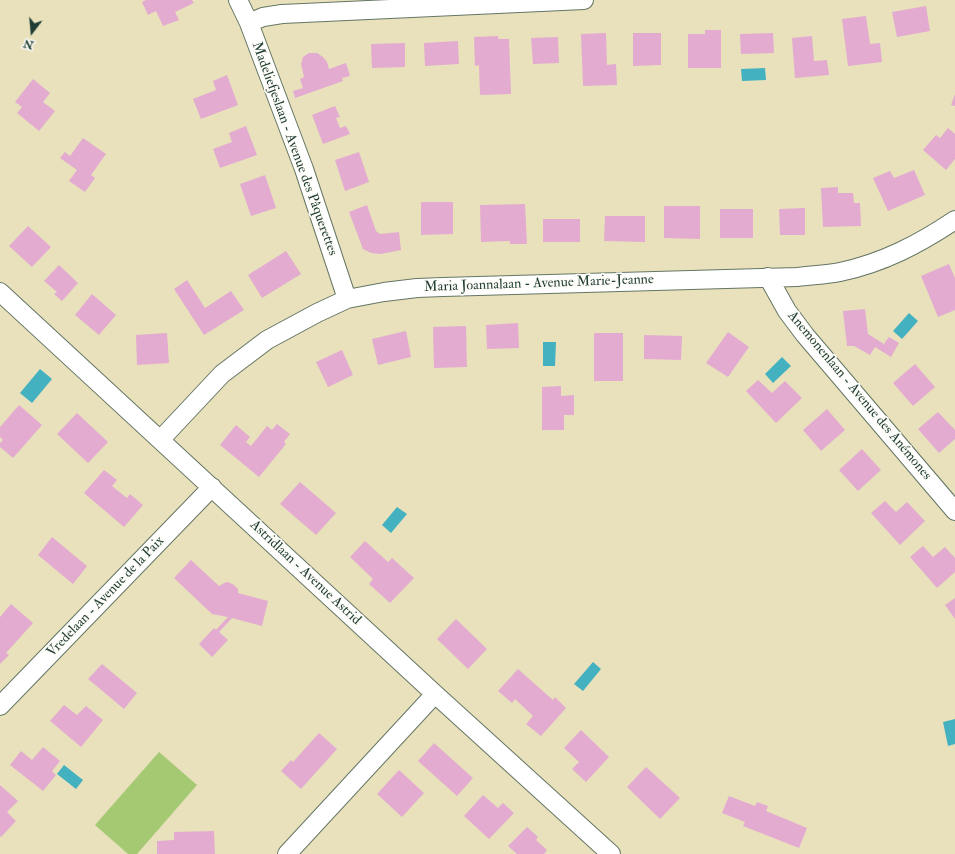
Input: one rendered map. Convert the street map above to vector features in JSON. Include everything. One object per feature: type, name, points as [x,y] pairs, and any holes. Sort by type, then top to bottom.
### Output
[{"type":"street","name":"Madeliefjeslaan - Avenue des Pâquerettes","points":[[238,0],[249,22],[304,169],[348,299]]},
{"type":"street","points":[[249,22],[263,17],[282,14],[584,0]]},
{"type":"street","name":"Maria Joannalaan - Avenue Marie-Jeanne","points":[[161,440],[222,374],[267,340],[348,299],[384,292],[436,287],[797,277],[839,273],[874,263],[903,251],[931,237],[955,220]]},
{"type":"street","name":"Anemonenlaan - Avenue des Anémones","points":[[768,277],[787,311],[805,335],[955,511]]},
{"type":"street","name":"Astridlaan - Avenue Astrid","points":[[0,292],[435,694],[611,854]]},
{"type":"street","name":"Vredelaan - Avenue de la Paix","points":[[0,706],[212,487]]},
{"type":"street","points":[[287,854],[435,694]]},
{"type":"green space","points":[[159,752],[197,785],[137,854],[128,854],[95,825]]},
{"type":"water","points":[[765,68],[766,80],[742,81],[741,69]]},
{"type":"water","points":[[909,313],[918,321],[902,339],[893,331]]},
{"type":"water","points":[[543,342],[556,342],[555,366],[543,366]]},
{"type":"water","points":[[782,357],[791,366],[773,383],[765,374]]},
{"type":"water","points":[[40,369],[52,379],[32,403],[20,393]]},
{"type":"water","points":[[397,507],[407,514],[391,533],[382,525]]},
{"type":"water","points":[[593,662],[601,669],[583,691],[574,684]]},
{"type":"water","points":[[955,719],[955,744],[948,746],[943,722]]},
{"type":"water","points":[[64,765],[83,780],[76,789],[57,774]]},
{"type":"building","points":[[146,0],[192,0],[194,3],[175,12],[179,20],[163,26],[156,11],[148,15],[142,2]]},
{"type":"building","points":[[926,6],[930,31],[897,37],[892,12]]},
{"type":"building","points":[[866,16],[870,44],[880,43],[882,62],[848,66],[842,19]]},
{"type":"building","points":[[705,30],[721,30],[721,68],[688,68],[688,34],[705,34]]},
{"type":"building","points":[[606,33],[607,65],[616,64],[617,85],[583,86],[581,34]]},
{"type":"building","points":[[633,33],[661,33],[661,65],[633,66]]},
{"type":"building","points":[[773,33],[774,53],[741,54],[740,34]]},
{"type":"building","points":[[498,36],[498,39],[509,39],[511,94],[480,95],[479,65],[475,66],[474,37]]},
{"type":"building","points":[[812,36],[814,61],[827,60],[829,75],[795,78],[792,38]]},
{"type":"building","points":[[558,37],[559,63],[533,64],[531,38]]},
{"type":"building","points":[[458,41],[459,64],[425,66],[424,43]]},
{"type":"building","points":[[405,43],[405,67],[372,68],[371,44]]},
{"type":"building","points":[[309,53],[317,53],[323,57],[327,62],[329,69],[346,63],[350,76],[342,78],[343,81],[295,98],[293,91],[303,88],[300,79],[304,77],[301,64],[303,57]]},
{"type":"building","points":[[227,75],[238,105],[201,119],[193,99],[216,90],[213,81]]},
{"type":"building","points":[[33,79],[50,93],[43,102],[55,111],[39,131],[17,113],[22,107],[15,102]]},
{"type":"building","points":[[955,94],[955,106],[951,105]]},
{"type":"building","points":[[335,106],[340,117],[336,118],[340,128],[346,126],[350,134],[323,144],[312,115]]},
{"type":"building","points":[[246,126],[257,155],[220,168],[213,149],[232,142],[229,133]]},
{"type":"building","points":[[948,128],[955,134],[955,159],[946,170],[923,150],[936,135],[940,138]]},
{"type":"building","points":[[83,138],[106,154],[91,175],[95,178],[85,192],[69,181],[77,170],[60,158],[65,152],[70,156]]},
{"type":"building","points":[[359,152],[369,182],[345,191],[335,160]]},
{"type":"building","points":[[914,170],[925,195],[888,211],[873,178],[890,171],[894,178]]},
{"type":"building","points":[[265,175],[276,208],[251,216],[240,184]]},
{"type":"building","points":[[838,187],[838,193],[853,193],[854,203],[860,203],[861,226],[823,227],[821,188]]},
{"type":"building","points":[[421,202],[453,202],[453,234],[421,235]]},
{"type":"building","points":[[525,204],[527,244],[510,244],[510,241],[481,242],[480,205]]},
{"type":"building","points":[[367,205],[376,231],[380,234],[399,232],[401,250],[380,254],[371,253],[363,249],[349,212]]},
{"type":"building","points":[[664,206],[700,206],[700,239],[664,238]]},
{"type":"building","points":[[805,208],[805,235],[780,235],[779,209]]},
{"type":"building","points":[[720,209],[753,209],[753,238],[720,238]]},
{"type":"building","points":[[605,216],[645,216],[645,242],[604,241]]},
{"type":"building","points":[[543,219],[580,219],[580,242],[543,242]]},
{"type":"building","points":[[28,226],[51,247],[32,267],[9,246]]},
{"type":"building","points":[[286,251],[301,274],[262,298],[248,275]]},
{"type":"building","points":[[949,264],[955,278],[955,310],[938,317],[921,276]]},
{"type":"building","points":[[59,265],[78,283],[62,301],[54,294],[57,292],[44,281]]},
{"type":"building","points":[[187,280],[205,308],[231,291],[244,310],[204,335],[174,289]]},
{"type":"building","points":[[92,294],[116,315],[99,335],[75,315]]},
{"type":"building","points":[[865,309],[868,334],[884,344],[889,337],[899,343],[891,357],[875,347],[870,355],[854,346],[847,346],[843,311]]},
{"type":"building","points":[[518,323],[519,348],[487,349],[486,325]]},
{"type":"building","points":[[466,326],[467,367],[434,368],[433,327]]},
{"type":"building","points":[[406,331],[411,357],[378,365],[372,339]]},
{"type":"building","points":[[728,332],[749,347],[728,377],[706,363]]},
{"type":"building","points":[[167,333],[169,363],[137,365],[136,335]]},
{"type":"building","points":[[594,333],[623,333],[623,381],[594,381]]},
{"type":"building","points":[[644,335],[682,336],[681,360],[644,359]]},
{"type":"building","points":[[342,350],[353,375],[328,387],[316,362]]},
{"type":"building","points":[[915,364],[935,387],[913,406],[893,383]]},
{"type":"building","points":[[758,380],[772,393],[785,381],[802,398],[776,423],[746,391]]},
{"type":"building","points":[[561,386],[561,396],[574,395],[574,415],[564,415],[564,430],[542,430],[542,387]]},
{"type":"building","points":[[19,405],[42,425],[13,458],[0,447],[0,443],[3,440],[0,437],[0,427]]},
{"type":"building","points":[[827,409],[845,430],[821,451],[803,430]]},
{"type":"building","points":[[938,412],[955,430],[955,439],[939,453],[918,429]]},
{"type":"building","points":[[77,413],[108,442],[88,463],[57,434]]},
{"type":"building","points":[[277,424],[290,434],[284,442],[286,444],[259,477],[220,445],[236,425],[250,437],[246,442],[251,446],[267,426],[272,430]]},
{"type":"building","points":[[862,449],[881,470],[858,491],[839,470]]},
{"type":"building","points":[[104,470],[117,480],[112,486],[127,498],[130,494],[143,505],[124,527],[84,493]]},
{"type":"building","points":[[300,482],[336,513],[316,535],[280,504]]},
{"type":"building","points":[[885,501],[896,512],[907,502],[925,521],[900,545],[871,513]]},
{"type":"building","points":[[52,537],[87,566],[73,584],[38,555]]},
{"type":"building","points":[[365,541],[388,562],[392,558],[414,578],[390,603],[369,584],[373,579],[350,557]]},
{"type":"building","points":[[923,546],[933,557],[945,547],[955,558],[955,572],[937,588],[910,557]]},
{"type":"building","points":[[191,560],[219,586],[228,582],[238,589],[238,593],[268,601],[262,626],[232,618],[219,632],[228,640],[212,657],[199,644],[214,628],[216,630],[228,617],[212,614],[174,578]]},
{"type":"building","points":[[955,598],[955,619],[945,605]]},
{"type":"building","points":[[11,604],[33,623],[6,653],[9,655],[0,664],[0,617]]},
{"type":"building","points":[[456,619],[487,649],[468,669],[437,639]]},
{"type":"building","points":[[102,664],[137,693],[124,709],[88,679]]},
{"type":"building","points":[[518,669],[553,700],[555,697],[566,708],[541,736],[526,724],[533,716],[515,699],[512,703],[498,691]]},
{"type":"building","points":[[64,705],[77,715],[86,706],[103,720],[81,747],[50,721]]},
{"type":"building","points":[[581,730],[609,757],[586,782],[572,769],[579,762],[564,748]]},
{"type":"building","points":[[319,733],[337,749],[301,789],[281,771],[291,760],[293,762]]},
{"type":"building","points":[[434,743],[473,778],[457,796],[418,761]]},
{"type":"building","points":[[43,747],[60,761],[52,771],[56,775],[43,791],[10,765],[21,751],[32,760]]},
{"type":"building","points":[[646,767],[680,798],[660,819],[627,787]]},
{"type":"building","points":[[399,770],[424,793],[402,817],[377,794]]},
{"type":"building","points":[[0,785],[18,801],[7,812],[16,821],[1,837],[0,836]]},
{"type":"building","points":[[483,795],[498,808],[503,803],[514,813],[489,839],[464,816]]},
{"type":"building","points":[[729,796],[755,806],[757,802],[768,806],[766,811],[807,828],[799,848],[743,826],[745,822],[722,813]]},
{"type":"building","points":[[527,827],[538,837],[536,840],[547,850],[544,854],[517,854],[508,846]]},
{"type":"building","points":[[214,831],[215,854],[157,854],[157,841],[174,840],[174,832]]}]
